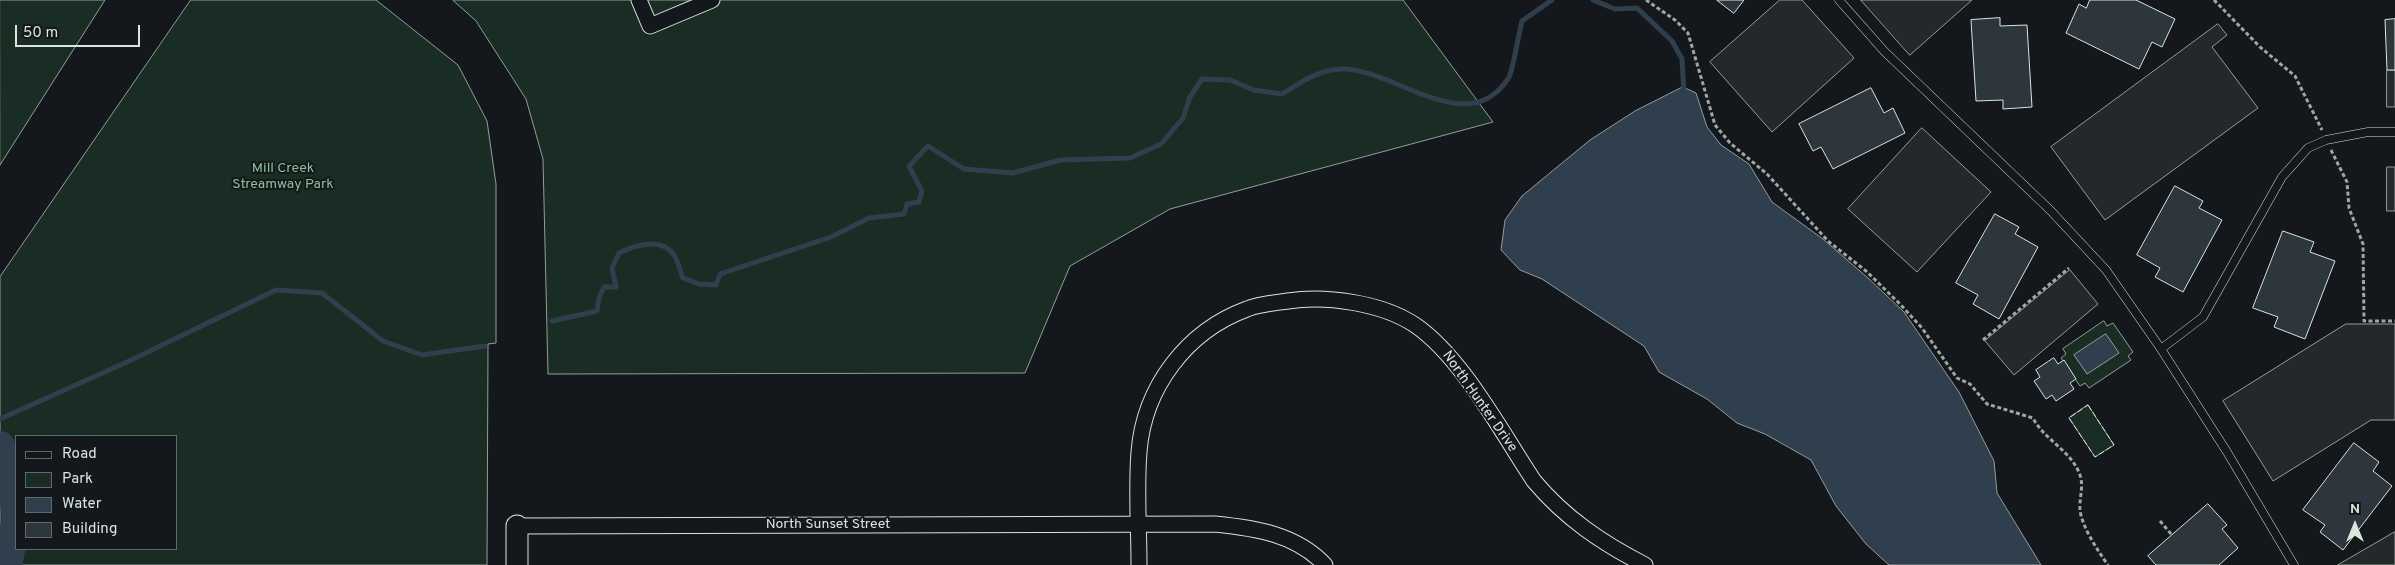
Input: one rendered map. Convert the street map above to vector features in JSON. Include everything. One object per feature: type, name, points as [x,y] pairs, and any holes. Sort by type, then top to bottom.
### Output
[{"type":"street","points":[[639,0],[650,26],[712,0]]},
{"type":"street","name":"North Hunter Drive","points":[[1138,565],[1139,450],[1146,418],[1158,387],[1171,364],[1198,335],[1223,320],[1248,308],[1298,299],[1347,301],[1391,313],[1414,324],[1432,338],[1466,378],[1534,481],[1546,496],[1588,533],[1645,565]]},
{"type":"street","name":"North Sunset Street","points":[[517,526],[1215,524],[1245,527],[1279,535],[1301,545],[1325,565]]},
{"type":"street","points":[[517,526],[517,565]]},
{"type":"lane","points":[[1840,0],[1884,51],[2050,210],[2106,270],[2161,349],[2227,452],[2294,565]]},
{"type":"lane","points":[[2161,349],[2203,317],[2282,177],[2308,148],[2326,140],[2368,132],[2395,132]]},
{"type":"path","points":[[1646,0],[1675,20],[1688,33],[1715,125],[1730,143],[1767,174],[1828,241],[1866,271],[1900,304],[1922,328],[1957,378],[1970,384],[1987,404],[2033,418],[2039,429],[2069,456],[2080,474],[2082,488],[2080,511],[2095,548],[2108,565]]},
{"type":"path","points":[[2214,0],[2260,47],[2295,76],[2347,182],[2349,208],[2363,244],[2364,321],[2395,321]]},
{"type":"path","points":[[1983,340],[2069,268]]},
{"type":"path","points":[[2160,521],[2172,535]]},
{"type":"green space","points":[[0,0],[105,0],[0,165]]},
{"type":"green space","name":"Mill Creek Streamway Park","points":[[191,0],[376,0],[458,65],[487,121],[496,184],[496,343],[488,344],[487,565],[0,565],[0,277]]},
{"type":"green space","points":[[453,0],[1403,0],[1493,122],[1170,209],[1070,266],[1025,373],[548,374],[543,159],[526,99],[476,21]]},
{"type":"green space","points":[[2104,321],[2107,326],[2113,323],[2133,352],[2128,356],[2131,360],[2089,388],[2085,383],[2080,386],[2061,358],[2066,354],[2063,349]]},
{"type":"green space","points":[[2088,405],[2114,445],[2095,457],[2069,418]]},
{"type":"shaded area","points":[[1780,0],[1802,0],[1854,58],[1772,132],[1710,62]]},
{"type":"shaded area","points":[[1861,0],[1972,0],[1910,55]]},
{"type":"shaded area","points":[[2218,24],[2227,35],[2212,47],[2258,108],[2105,220],[2051,147]]},
{"type":"shaded area","points":[[2387,70],[2395,70],[2395,107],[2387,107]]},
{"type":"shaded area","points":[[1922,128],[1991,192],[1917,272],[1848,209]]},
{"type":"shaded area","points":[[2387,167],[2395,167],[2395,211],[2387,211]]},
{"type":"shaded area","points":[[2070,270],[2098,304],[2014,375],[1985,341]]},
{"type":"shaded area","points":[[2346,324],[2395,324],[2395,420],[2371,420],[2273,481],[2223,401]]},
{"type":"shaded area","points":[[2395,532],[2395,565],[2338,565]]},
{"type":"water","points":[[1683,87],[1696,93],[1707,127],[1721,145],[1749,164],[1772,202],[1823,239],[1904,312],[1959,392],[1994,461],[1997,493],[2041,565],[1889,565],[1866,544],[1836,506],[1811,460],[1765,434],[1737,423],[1707,399],[1659,372],[1644,346],[1542,279],[1520,270],[1501,250],[1505,220],[1522,196],[1590,140],[1635,111]]},
{"type":"water","points":[[2106,334],[2119,353],[2087,374],[2074,355]]},
{"type":"building","points":[[1717,0],[1744,0],[1734,13]]},
{"type":"building","points":[[2090,0],[2136,0],[2175,19],[2162,47],[2152,42],[2139,69],[2066,33],[2079,4],[2086,8]]},
{"type":"building","points":[[2000,18],[2000,26],[2027,25],[2032,107],[2003,109],[2003,100],[1976,101],[1971,20]]},
{"type":"building","points":[[2395,19],[2395,70],[2387,70],[2385,20]]},
{"type":"building","points":[[1871,88],[1884,113],[1893,108],[1905,133],[1833,169],[1821,147],[1813,151],[1799,124]]},
{"type":"building","points":[[2175,186],[2203,201],[2199,208],[2222,220],[2183,292],[2155,277],[2160,268],[2137,255]]},
{"type":"building","points":[[1995,214],[2019,227],[2015,234],[2038,247],[1999,319],[1973,304],[1978,295],[1956,283]]},
{"type":"building","points":[[2283,231],[2314,242],[2310,252],[2335,261],[2305,339],[2274,327],[2278,317],[2253,308]]},
{"type":"building","points":[[2054,358],[2058,364],[2064,360],[2076,379],[2070,383],[2074,389],[2056,401],[2052,395],[2046,399],[2034,381],[2040,377],[2036,370]]},
{"type":"building","points":[[2354,443],[2379,462],[2373,471],[2392,486],[2343,550],[2320,532],[2325,525],[2303,510]]},
{"type":"building","points":[[2208,504],[2227,525],[2222,529],[2238,548],[2219,565],[2156,565],[2148,556]]},
{"type":"waterway","points":[[552,321],[597,311],[599,298],[604,287],[616,287],[612,268],[619,253],[633,247],[655,244],[669,249],[677,260],[683,278],[699,284],[716,285],[720,274],[831,237],[869,218],[904,214],[907,204],[919,202],[922,191],[909,166],[928,146],[964,169],[1013,173],[1060,160],[1130,158],[1161,144],[1183,118],[1190,97],[1202,79],[1230,80],[1254,90],[1282,94],[1320,73],[1345,69],[1387,80],[1432,98],[1454,103],[1474,103],[1493,95],[1509,77],[1522,21],[1552,0]]},
{"type":"waterway","points":[[1593,0],[1615,9],[1637,8],[1672,41],[1682,59],[1684,93]]},
{"type":"waterway","points":[[0,419],[127,362],[276,290],[322,293],[383,341],[422,355],[485,346]]},
{"type":"waterway","points":[[0,446],[13,476],[15,501]]},
{"type":"waterway","points":[[7,565],[15,527]]},
{"type":"fence","points":[[2088,405],[2114,445],[2095,457],[2069,418],[2088,405]]}]
